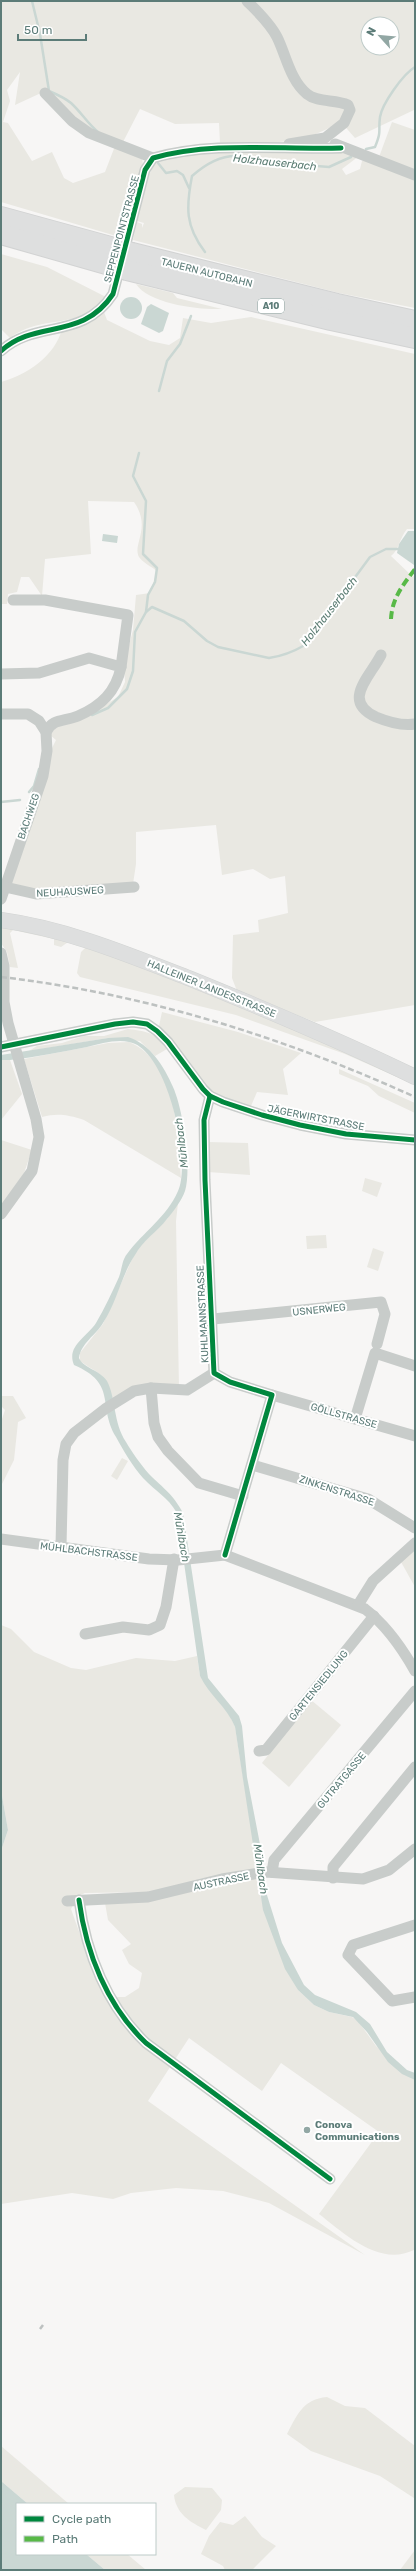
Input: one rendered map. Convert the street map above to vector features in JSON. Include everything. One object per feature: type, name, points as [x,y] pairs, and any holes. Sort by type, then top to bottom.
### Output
[{"type":"highway","name":"TAUERN AUTOBAHN","points":[[1,217],[123,260],[323,318],[415,338]]},
{"type":"highway","name":"TAUERN AUTOBAHN","points":[[1,234],[415,321]]},
{"type":"main road","name":"HALLEINER LANDESSTRASSE","points":[[1,920],[61,932],[112,948],[322,1032],[415,1077]]},
{"type":"street","points":[[247,1],[276,35],[298,85],[308,95],[348,105],[350,110],[348,117],[325,138],[293,142],[277,148]]},
{"type":"street","points":[[45,93],[72,120],[89,133],[153,158],[192,149],[341,148]]},
{"type":"street","points":[[325,138],[341,148],[415,175]]},
{"type":"street","name":"SEPPENPOINTSTRASSE","points":[[1,351],[18,338],[85,322],[104,308],[112,294],[146,170],[153,158]]},
{"type":"street","points":[[1,714],[28,714],[39,721],[46,732],[55,721],[78,716],[102,702],[118,682],[128,615],[44,600],[13,600]]},
{"type":"street","points":[[381,655],[362,686],[358,698],[360,706],[365,712],[380,719],[400,724],[415,724]]},
{"type":"street","points":[[1,674],[39,673],[88,658],[121,667]]},
{"type":"street","name":"BACHWEG","points":[[1,899],[43,776],[47,751],[46,732]]},
{"type":"street","name":"NEUHAUSWEG","points":[[5,888],[36,894],[134,887]]},
{"type":"street","points":[[1,953],[4,966],[4,1002],[14,1049],[36,1119],[38,1148],[32,1171],[1,1214]]},
{"type":"street","points":[[1,1047],[14,1049],[116,1024],[133,1022],[147,1024],[168,1042],[210,1096]]},
{"type":"street","name":"JÄGERWIRTSTRASSE","points":[[210,1096],[262,1115],[300,1125],[346,1134],[415,1140]]},
{"type":"street","name":"KUHLMANNSTRASSE","points":[[210,1096],[204,1120],[214,1373],[230,1382],[272,1395]]},
{"type":"street","name":"USNERWEG","points":[[213,1319],[381,1302],[385,1314],[377,1344]]},
{"type":"street","points":[[356,1419],[375,1353],[415,1366]]},
{"type":"street","points":[[60,1546],[63,1460],[66,1444],[74,1433],[105,1409],[134,1391],[151,1388],[187,1390],[214,1373]]},
{"type":"street","points":[[151,1388],[154,1423],[158,1437],[168,1451],[199,1483],[243,1496]]},
{"type":"street","points":[[225,1555],[272,1395]]},
{"type":"street","name":"GÖLLSTRASSE","points":[[272,1395],[415,1436]]},
{"type":"street","name":"ZINKENSTRASSE","points":[[252,1465],[368,1499],[415,1528]]},
{"type":"street","name":"MÜHLBACHSTRASSE","points":[[1,1539],[149,1559],[176,1560]]},
{"type":"street","points":[[358,1605],[373,1581],[415,1543]]},
{"type":"street","points":[[85,1634],[123,1627],[149,1630],[160,1625],[166,1608],[176,1560],[225,1555],[358,1605],[374,1616],[402,1649],[415,1671]]},
{"type":"street","name":"GARTENSIEDLUNG","points":[[259,1752],[266,1750],[374,1616]]},
{"type":"street","name":"GUTRATGASSE","points":[[265,1872],[415,1691]]},
{"type":"street","points":[[333,1878],[333,1867],[415,1767]]},
{"type":"street","name":"AUSTRASSE","points":[[67,1901],[148,1897],[265,1872],[363,1879],[389,1870],[415,1849]]},
{"type":"street","points":[[79,1900],[86,1938],[100,1977],[110,1999],[133,2031],[146,2043],[330,2179]]},
{"type":"street","points":[[415,1925],[353,1945],[348,1954],[392,2001],[415,1997]]},
{"type":"shaded area","points":[[1,1],[415,1],[414,110],[355,138],[340,121],[313,135],[282,142],[251,144],[220,143],[219,123],[175,124],[140,109],[123,142],[102,136],[41,93],[15,105],[20,72],[7,90],[10,101],[3,122],[8,123],[32,161],[52,152],[64,178],[73,183],[105,172],[115,146],[142,157],[143,166],[123,238],[1,202]]},
{"type":"shaded area","points":[[392,122],[415,130],[415,171],[379,157]]},
{"type":"shaded area","points":[[197,151],[346,151],[359,156],[342,169],[346,175],[360,169],[362,161],[367,159],[415,178],[415,308],[339,293],[133,240],[137,222],[142,224],[142,228],[144,223],[137,221],[149,175],[155,162]]},
{"type":"shaded area","points":[[1,254],[47,267],[106,297],[86,314],[23,330],[10,338],[1,329]]},
{"type":"shaded area","points":[[136,284],[173,293],[177,298],[222,309],[188,307],[163,301],[142,291]]},
{"type":"shaded area","points":[[104,312],[107,320],[150,341],[169,345],[180,338],[183,318],[211,323],[251,317],[415,354],[415,529],[407,529],[396,550],[391,556],[413,577],[415,574],[415,721],[386,719],[367,708],[362,702],[363,690],[385,657],[376,654],[359,686],[355,700],[362,714],[366,717],[380,723],[396,727],[415,727],[415,1005],[315,1022],[237,991],[232,978],[233,935],[259,932],[258,920],[288,913],[285,876],[270,879],[253,869],[222,875],[216,825],[136,832],[136,864],[133,884],[37,892],[10,885],[46,779],[51,750],[56,740],[50,735],[59,723],[86,716],[118,697],[125,682],[124,664],[133,630],[136,595],[150,593],[157,571],[139,557],[138,547],[142,527],[139,511],[134,502],[88,501],[91,554],[45,559],[42,596],[29,577],[21,577],[17,592],[8,594],[7,604],[1,604],[1,382],[21,375],[39,363],[53,348],[62,329],[87,323]]},
{"type":"shaded area","points":[[1,924],[71,940],[61,947],[54,945],[54,939],[13,930],[10,933],[18,968],[10,967],[7,952],[1,943]]},
{"type":"shaded area","points":[[88,945],[146,966],[415,1082],[415,1085],[345,1054],[236,1015],[80,977],[77,973],[81,952]]},
{"type":"shaded area","points":[[162,1012],[238,1032],[301,1053],[283,1069],[288,1095],[257,1092],[251,1106],[210,1090],[199,1081],[165,1032],[159,1026]]},
{"type":"shaded area","points":[[128,1029],[155,1036],[160,1039],[167,1049],[155,1056],[140,1041],[108,1038],[29,1051],[37,1046],[62,1043],[84,1036],[104,1036]]},
{"type":"shaded area","points":[[129,1042],[145,1052],[157,1065],[166,1082],[172,1101],[176,1122],[179,1142],[181,1178],[84,1120],[63,1115],[42,1117],[24,1059],[108,1043]]},
{"type":"shaded area","points":[[1,1060],[10,1060],[22,1094],[1,1120]]},
{"type":"shaded area","points":[[339,1069],[415,1103],[415,1113],[379,1096],[368,1086],[339,1074]]},
{"type":"shaded area","points":[[1,1140],[32,1150],[24,1173],[1,1206]]},
{"type":"shaded area","points":[[208,1142],[248,1143],[250,1175],[208,1172]]},
{"type":"shaded area","points":[[365,1178],[382,1183],[377,1197],[362,1191]]},
{"type":"shaded area","points":[[178,1203],[176,1221],[179,1388],[144,1384],[130,1389],[112,1399],[107,1383],[101,1375],[80,1361],[80,1353],[103,1324],[133,1257],[141,1245],[167,1219]]},
{"type":"shaded area","points":[[326,1235],[327,1248],[307,1249],[306,1236]]},
{"type":"shaded area","points":[[373,1248],[384,1252],[378,1271],[367,1267]]},
{"type":"shaded area","points":[[1,1396],[13,1396],[26,1418],[18,1422],[14,1460],[1,1486],[1,1422],[5,1410],[1,1406]]},
{"type":"shaded area","points":[[122,1458],[128,1461],[117,1480],[111,1476]]},
{"type":"shaded area","points":[[415,1549],[415,1587],[401,1562]]},
{"type":"shaded area","points":[[1,1625],[11,1629],[34,1652],[71,1668],[86,1670],[136,1658],[175,1661],[197,1656],[200,1676],[230,1716],[235,1727],[258,1870],[199,1879],[198,1882],[151,1892],[85,1893],[78,1896],[71,1909],[86,1951],[108,1997],[125,1997],[139,1988],[142,1973],[129,1964],[122,1950],[131,1944],[108,1920],[105,1903],[259,1876],[260,1895],[298,1990],[314,2005],[329,2012],[352,2017],[358,2021],[376,2046],[415,2080],[414,2250],[401,2254],[388,2254],[375,2251],[351,2239],[319,2214],[379,2132],[281,2063],[262,2091],[189,2038],[148,2101],[365,2255],[269,2203],[223,2191],[176,2188],[131,2193],[113,2199],[72,2193],[1,2204],[1,1851],[8,1830],[1,1790]]},
{"type":"shaded area","points":[[311,1700],[341,1725],[289,1787],[262,1763]]},
{"type":"shaded area","points":[[327,2397],[345,2406],[365,2408],[415,2446],[414,2498],[380,2476],[311,2451],[287,2434],[298,2414],[306,2405],[319,2398]]},
{"type":"shaded area","points":[[1,2446],[68,2503],[27,2503],[1,2481]]},
{"type":"shaded area","points":[[185,2487],[212,2488],[222,2500],[221,2510],[206,2530],[185,2517],[175,2502],[174,2495]]},
{"type":"shaded area","points":[[245,2516],[262,2537],[276,2546],[253,2569],[225,2570],[223,2566],[201,2554],[209,2536],[220,2522],[233,2525]]},
{"type":"shaded area","points":[[415,2550],[415,2570],[400,2570]]},
{"type":"shaded area","points":[[87,2555],[128,2555],[146,2570],[105,2570]]},
{"type":"water","points":[[131,297],[139,300],[142,308],[139,316],[131,319],[123,316],[120,308],[123,300]]},
{"type":"water","points":[[151,304],[169,313],[163,331],[159,333],[141,324],[147,307]]},
{"type":"water","points":[[408,531],[415,531],[414,565],[397,553],[399,544]]},
{"type":"water","points":[[103,534],[118,536],[117,543],[102,541]]},
{"type":"water","name":"Mühlbach","points":[[128,1037],[136,1040],[150,1050],[161,1064],[173,1087],[177,1097],[183,1124],[187,1154],[187,1181],[185,1191],[177,1206],[163,1224],[142,1245],[130,1263],[108,1315],[86,1343],[80,1353],[79,1358],[84,1364],[100,1374],[107,1381],[112,1395],[119,1426],[126,1442],[143,1467],[172,1496],[183,1513],[208,1678],[239,1716],[242,1726],[247,1777],[264,1865],[266,1892],[282,1943],[304,1985],[315,1995],[356,2012],[370,2024],[387,2052],[407,2070],[415,2073],[415,2080],[402,2074],[388,2062],[367,2032],[353,2017],[329,2012],[314,2005],[298,1990],[285,1969],[263,1910],[235,1727],[232,1720],[200,1676],[177,1513],[165,1498],[143,1478],[125,1453],[111,1425],[102,1388],[88,1372],[74,1365],[72,1358],[75,1347],[96,1323],[108,1300],[119,1277],[125,1256],[168,1209],[178,1191],[181,1176],[182,1156],[179,1132],[165,1084],[155,1064],[143,1049],[129,1042],[108,1042],[58,1053],[10,1060],[1,1060],[1,1055],[108,1038]]},
{"type":"water","points":[[1,1790],[8,1830],[1,1851]]},
{"type":"water","points":[[1,2481],[27,2503],[16,2503],[16,2555],[87,2555],[105,2570],[1,2570]]},
{"type":"waterway","name":"Holzhauserbach","points":[[32,1],[40,34],[49,91],[71,103],[98,132]]},
{"type":"waterway","name":"Holzhauserbach","points":[[366,149],[375,147],[379,134],[380,117],[389,97],[399,82],[415,67]]},
{"type":"waterway","name":"Holzhauserbach","points":[[205,252],[198,243],[194,234],[188,207],[192,176],[206,165],[222,158],[238,156],[256,161],[329,167],[351,157]]},
{"type":"waterway","name":"Holzhauserbach","points":[[158,163],[166,173],[177,171],[183,175],[189,188]]},
{"type":"waterway","name":"Holzhauserbach","points":[[159,391],[167,361],[180,344],[191,316]]},
{"type":"waterway","name":"Holzhauserbach","points":[[92,715],[108,708],[127,689],[133,671],[135,632],[146,612],[148,595],[155,582],[157,568],[143,554],[146,501],[133,476],[139,453]]},
{"type":"waterway","name":"Holzhauserbach","points":[[146,612],[152,607],[184,621],[207,641],[218,647],[269,658],[279,656],[292,652],[305,645],[370,557],[386,549],[398,549]]},
{"type":"waterway","name":"Holzhauserbach","points":[[29,792],[34,786],[39,769]]},
{"type":"waterway","name":"Holzhauserbach","points":[[1,802],[20,800]]},
{"type":"railway","points":[[1,977],[108,994],[213,1021],[315,1055],[415,1097]]},
{"type":"railway","points":[[40,2329],[43,2325]]},
{"type":"marked path","points":[[391,619],[393,605],[396,598],[402,586],[415,569]]},
{"type":"cycle path","points":[[1,351],[15,341],[29,335],[73,324],[87,318],[101,309],[113,294],[145,170],[153,158],[176,153],[223,148],[341,148]]},
{"type":"cycle path","points":[[1,1047],[115,1024],[133,1022],[147,1024],[168,1042],[203,1089],[210,1096],[223,1102],[262,1115],[300,1125],[346,1134],[415,1140]]},
{"type":"cycle path","points":[[210,1096],[204,1120],[205,1180],[214,1373],[230,1382],[272,1395],[225,1555]]},
{"type":"cycle path","points":[[79,1900],[87,1940],[100,1978],[120,2012],[132,2028],[146,2043],[330,2179]]},
{"type":"place","name":"Conova Communications","points":[[307,2130]]}]
